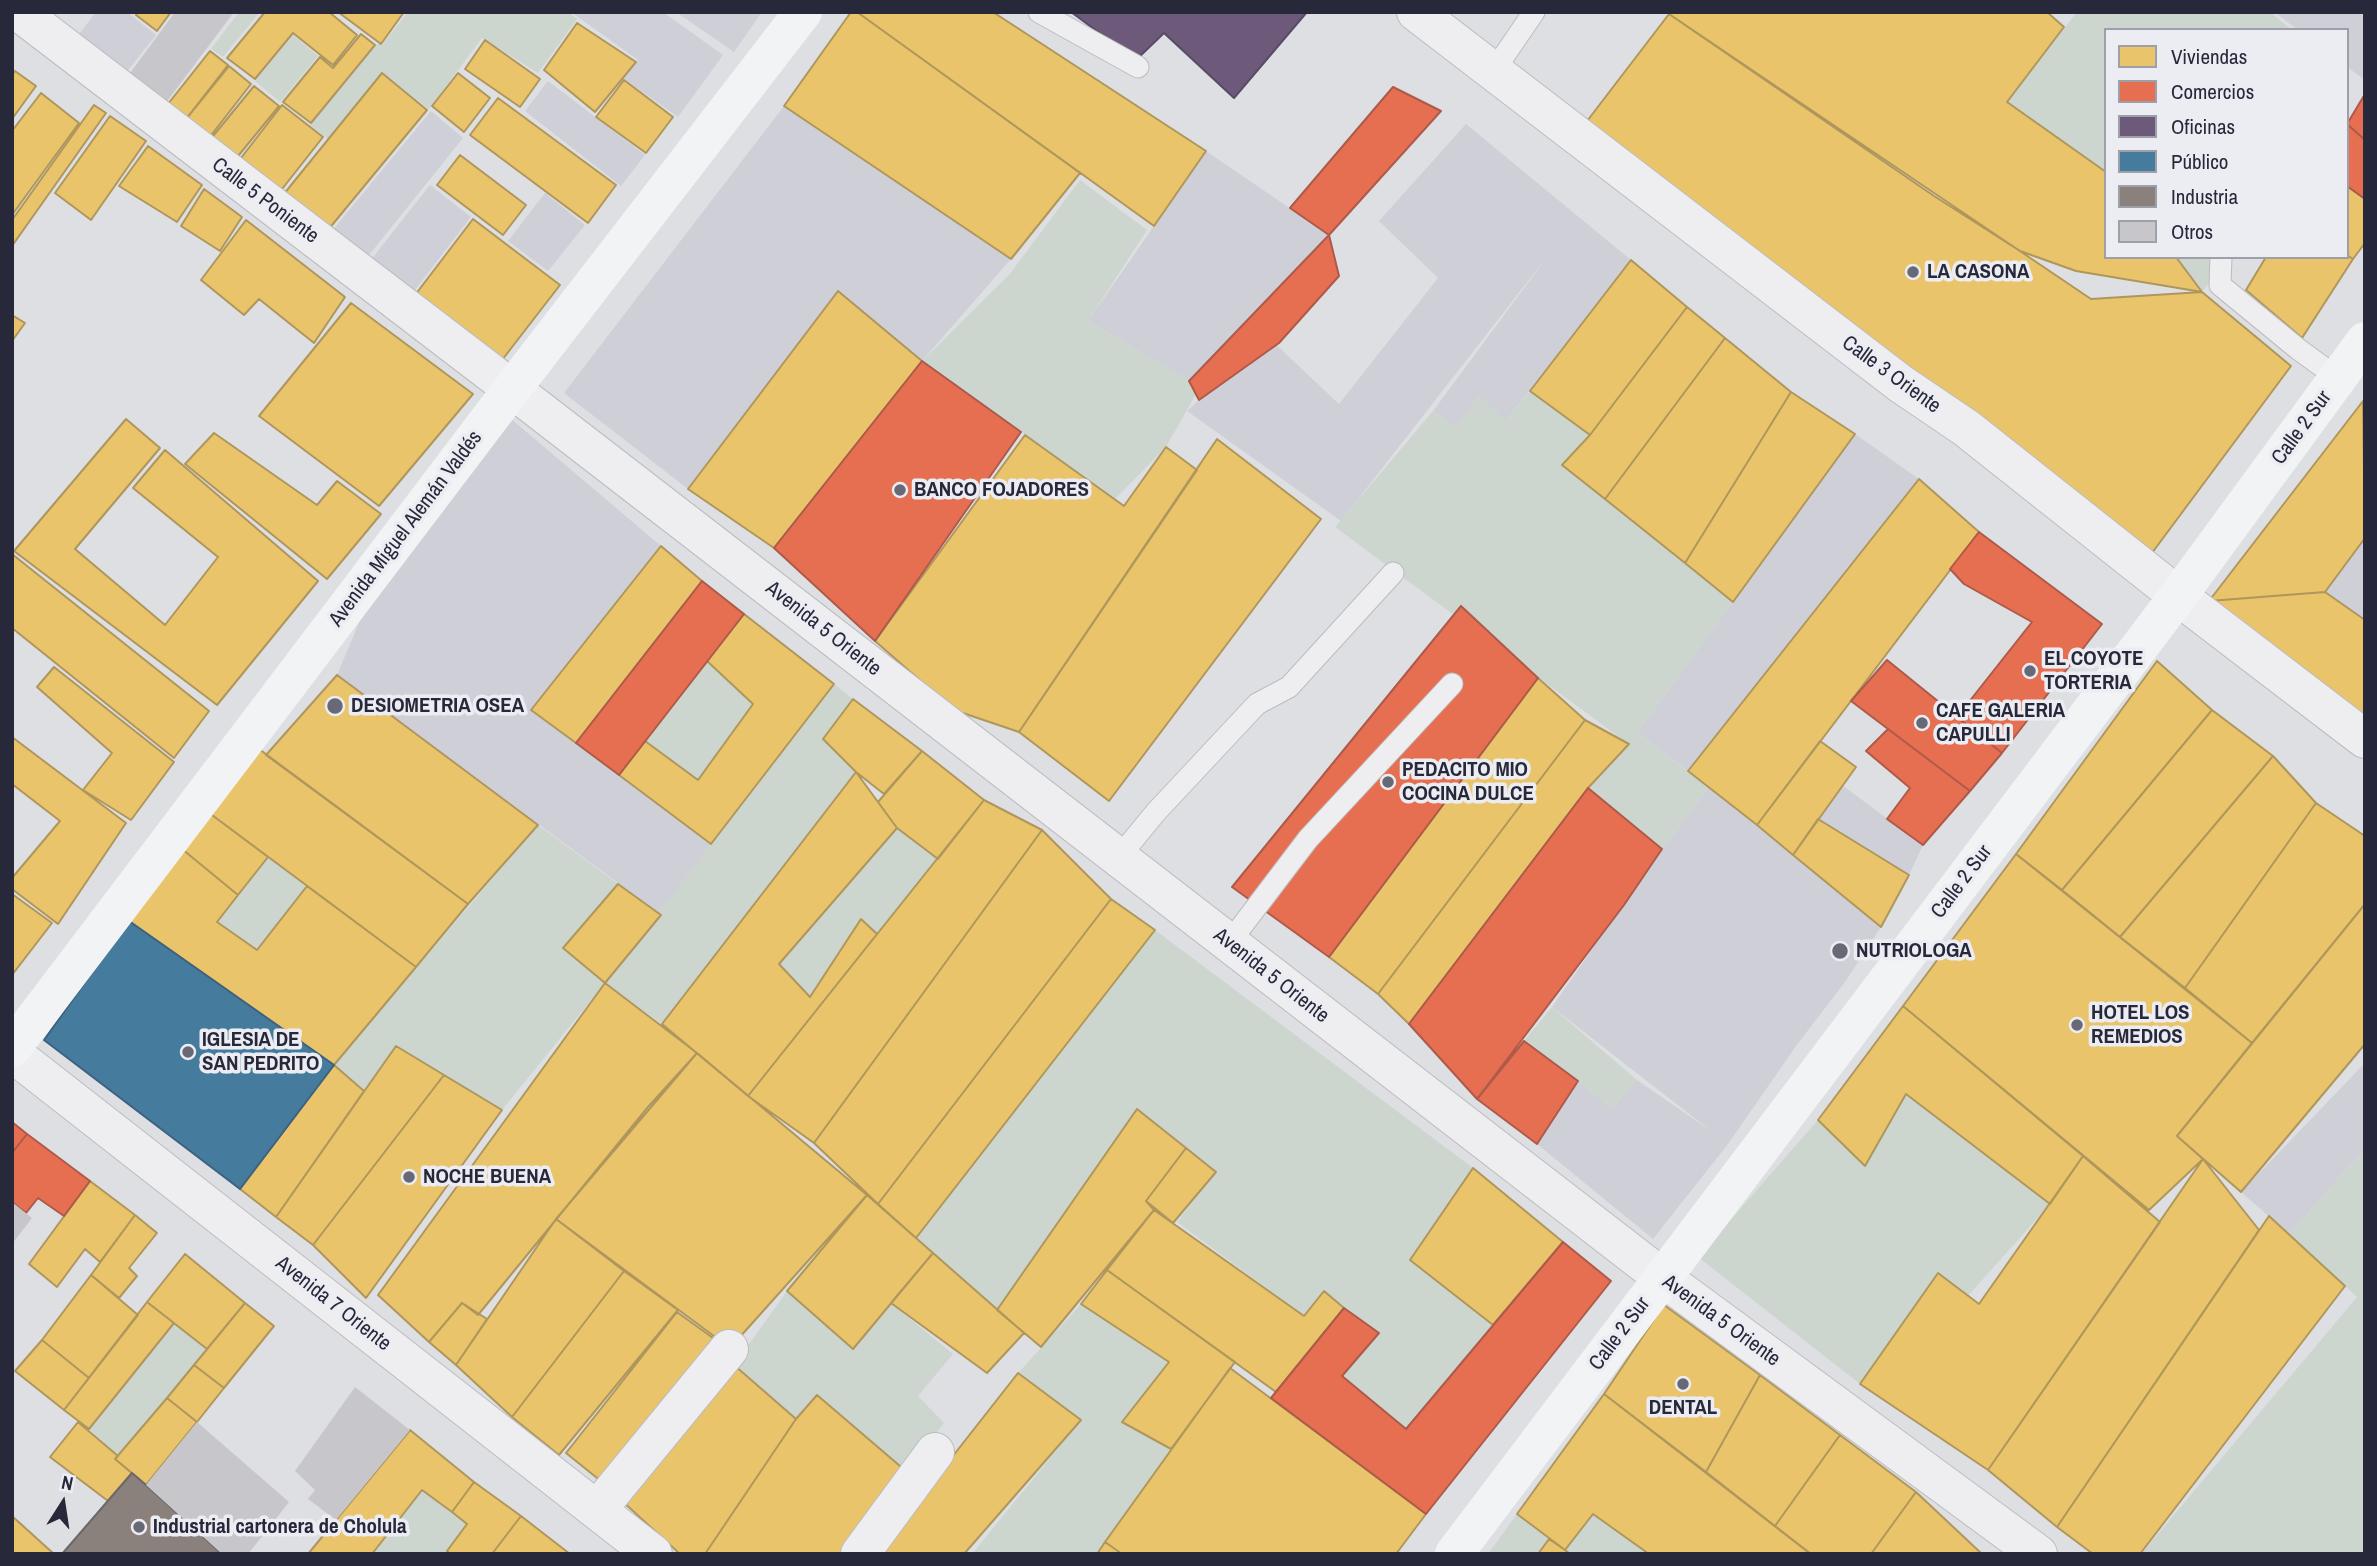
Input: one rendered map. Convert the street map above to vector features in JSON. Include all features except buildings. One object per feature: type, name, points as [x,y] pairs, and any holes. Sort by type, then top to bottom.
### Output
[{"type":"main road","name":"Avenida Miguel Alemán Valdés","points":[[12,1050],[512,389],[803,12]]},
{"type":"main road","name":"Calle 2 Sur","points":[[1454,1554],[2178,596],[2365,341]]},
{"type":"street","name":"Calle 5 Poniente","points":[[19,12],[512,389]]},
{"type":"street","name":"Calle 3 Oriente","points":[[1416,12],[1901,384],[1966,428],[2178,596],[2365,739]]},
{"type":"street","name":"Avenida 5 Oriente","points":[[512,389],[1662,1278],[2038,1554]]},
{"type":"street","name":"Avenida 7 Oriente","points":[[12,1050],[653,1554]]},
{"type":"street","points":[[597,1510],[729,1349]]},
{"type":"street","points":[[860,1554],[935,1452]]},
{"type":"lane","points":[[1039,12],[1138,67]]},
{"type":"lane","points":[[1493,72],[1534,12]]},
{"type":"lane","points":[[2221,259],[2220,285],[2338,378]]},
{"type":"lane","points":[[1119,857],[1156,812],[1257,704],[1289,687],[1393,573]]},
{"type":"lane","points":[[1229,943],[1308,839],[1452,684]]},
{"type":"shaded area","points":[[96,12],[127,12],[156,35],[121,79],[73,42]]},
{"type":"shaded area","points":[[239,12],[260,12],[223,57],[211,49]]},
{"type":"shaded area","points":[[408,12],[568,12],[577,19],[538,73],[482,38],[429,109],[382,72],[328,139],[310,125],[378,43],[382,45]]},
{"type":"shaded area","points":[[571,12],[663,12],[723,55],[678,117],[624,79],[638,60]]},
{"type":"shaded area","points":[[676,12],[762,12],[734,52]]},
{"type":"shaded area","points":[[2077,12],[2270,12],[2290,28],[2104,28],[2104,171],[2007,102]]},
{"type":"shaded area","points":[[2274,12],[2365,12],[2365,80],[2349,68],[2349,28],[2295,28]]},
{"type":"shaded area","points":[[293,35],[318,56],[280,102],[255,81]]},
{"type":"shaded area","points":[[548,81],[645,155],[621,186],[525,111]]},
{"type":"shaded area","points":[[784,106],[1011,259],[922,361],[845,302],[688,489],[564,393]]},
{"type":"shaded area","points":[[431,111],[463,138],[361,265],[326,238]]},
{"type":"shaded area","points":[[1466,124],[1631,260],[1506,421],[1457,428],[1433,411],[1550,253],[1341,521],[1187,411],[1268,337],[1339,404],[1438,278],[1379,221]]},
{"type":"shaded area","points":[[1206,151],[1329,235],[1189,381],[1088,321]]},
{"type":"shaded area","points":[[1080,180],[1147,230],[1088,321],[1200,387],[1166,447],[1115,499],[922,361],[1009,275]]},
{"type":"shaded area","points":[[430,185],[471,217],[408,299],[366,266]]},
{"type":"shaded area","points":[[545,193],[585,225],[548,271],[508,241]]},
{"type":"shaded area","points":[[2177,259],[2228,259],[2202,292]]},
{"type":"shaded area","points":[[1530,391],[1590,435],[1563,465],[1733,602],[1637,733],[1709,787],[1662,849],[1588,788],[1627,743],[1335,527],[1433,411],[1457,427],[1479,395],[1506,421]]},
{"type":"shaded area","points":[[510,418],[661,546],[531,710],[711,844],[661,915],[337,675],[372,592]]},
{"type":"shaded area","points":[[1855,434],[1919,479],[1688,771],[1637,733]]},
{"type":"shaded area","points":[[2365,538],[2365,620],[2325,592]]},
{"type":"shaded area","points":[[707,661],[753,704],[698,780],[645,741]]},
{"type":"shaded area","points":[[834,684],[890,728],[662,1024],[605,983]]},
{"type":"shaded area","points":[[1842,785],[1923,845],[1909,875],[1818,819]]},
{"type":"shaded area","points":[[1709,787],[1881,927],[1845,982],[1796,1046],[1728,1144],[1653,1239],[1537,1144],[1578,1081],[1612,1108],[1637,1080],[1711,1131],[1552,1007],[1662,849]]},
{"type":"shaded area","points":[[538,825],[618,884],[563,947],[605,983],[502,1110],[396,1046],[364,1091],[334,1065]]},
{"type":"shaded area","points":[[897,828],[938,859],[877,934],[861,920],[810,997],[779,964]]},
{"type":"shaded area","points":[[268,857],[307,886],[257,950],[217,922]]},
{"type":"shaded area","points":[[1155,930],[1473,1168],[1410,1260],[1493,1325],[1406,1429],[1342,1376],[1378,1333],[1324,1291],[1304,1316],[1177,1222],[1216,1172],[1141,1112],[997,1310],[916,1238]]},
{"type":"shaded area","points":[[1552,1007],[1637,1080],[1612,1108],[1524,1041]]},
{"type":"shaded area","points":[[2365,1063],[2365,1149],[2289,1234],[2241,1192]]},
{"type":"shaded area","points":[[1906,1094],[2050,1204],[1968,1296],[1938,1273],[1860,1384],[1698,1257],[1818,1120]]},
{"type":"shaded area","points":[[2365,1149],[2365,1554],[2141,1554],[2357,1297],[2289,1234]]},
{"type":"shaded area","points":[[787,1291],[853,1348],[891,1303],[953,1354],[918,1396],[944,1423],[907,1472],[817,1395],[796,1419],[734,1365]]},
{"type":"shaded area","points":[[1081,1304],[1169,1362],[1123,1422],[1171,1449],[1096,1554],[972,1554],[1081,1420],[1018,1373]]},
{"type":"shaded area","points":[[174,1323],[207,1349],[118,1456],[89,1429]]},
{"type":"shaded area","points":[[422,1490],[467,1524],[447,1551],[450,1554],[372,1554]]},
{"type":"shaded area","points":[[1517,1514],[1549,1539],[1538,1554],[1488,1554]]},
{"type":"shaded area","points":[[1593,1514],[1649,1554],[1570,1554],[1565,1550]]},
{"type":"place","name":"LA CASONA","points":[[1913,272]]},
{"type":"place","name":"BANCO FOJADORES","points":[[900,490]]},
{"type":"place","name":"EL COYOTE TORTERIA","points":[[2030,671]]},
{"type":"place","name":"DESIOMETRIA OSEA","points":[[335,706]]},
{"type":"place","name":"CAFE GALERIA CAPULLI","points":[[1922,723]]},
{"type":"place","name":"PEDACITO MIO COCINA DULCE","points":[[1388,782]]},
{"type":"place","name":"NUTRIOLOGA","points":[[1840,951]]},
{"type":"place","name":"HOTEL LOS REMEDIOS","points":[[2077,1025]]},
{"type":"place","name":"IGLESIA DE SAN PEDRITO","points":[[188,1052]]},
{"type":"place","name":"NOCHE BUENA","points":[[409,1177]]},
{"type":"place","name":"DENTAL","points":[[1683,1384]]},
{"type":"place","name":"Industrial cartonera de Cholula","points":[[139,1527]]}]
